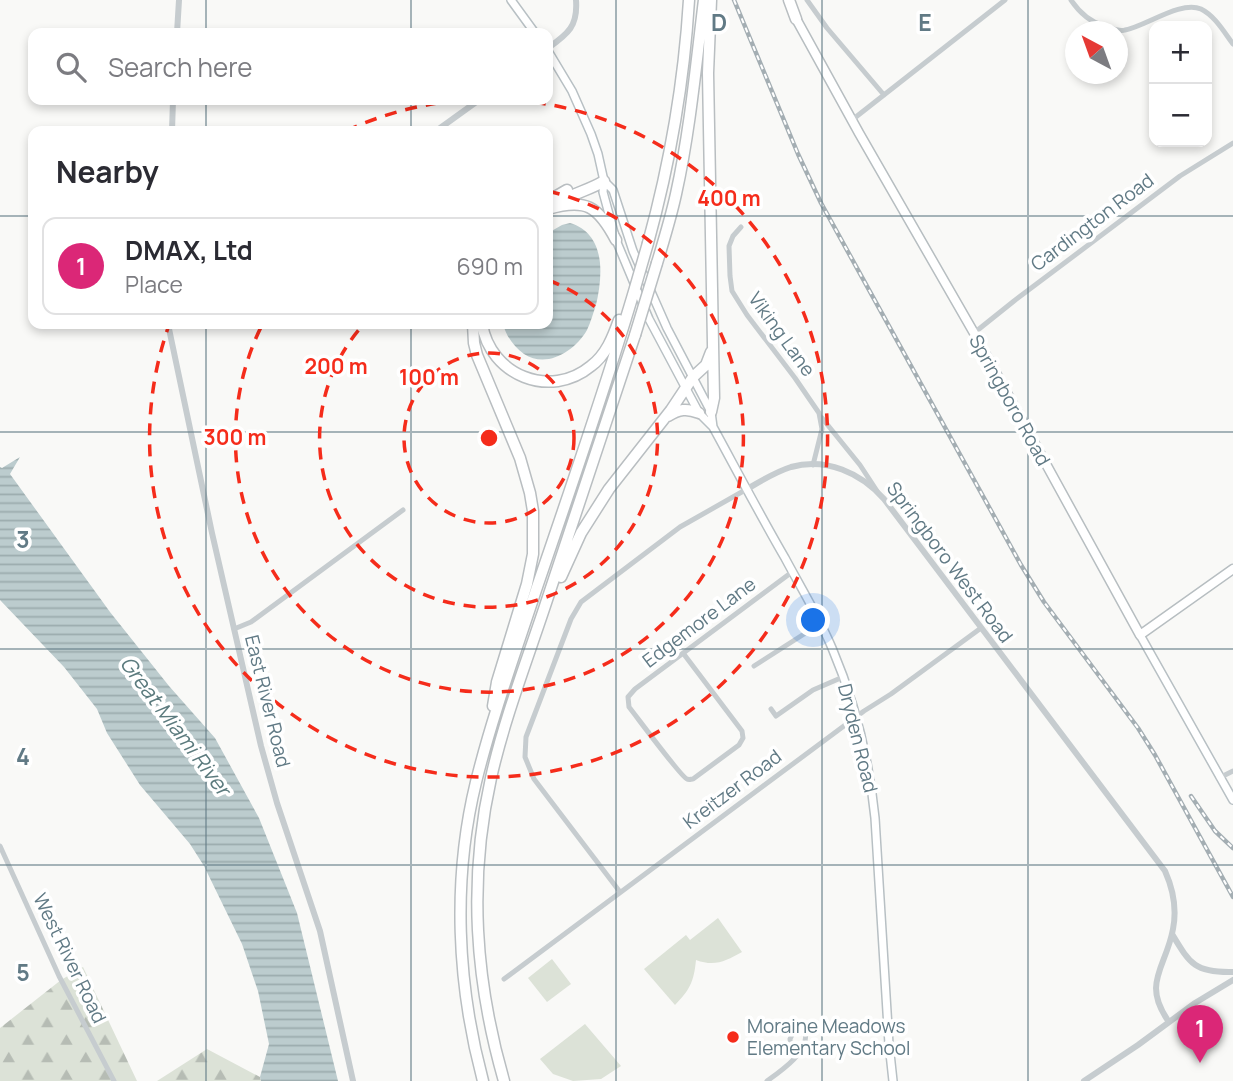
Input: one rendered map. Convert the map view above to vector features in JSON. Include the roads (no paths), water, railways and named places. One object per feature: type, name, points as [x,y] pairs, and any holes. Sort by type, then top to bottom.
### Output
[{"type":"highway","points":[[483,1081],[465,996],[460,922],[465,845],[475,785],[488,737],[649,243],[675,124],[689,0]]},
{"type":"highway","points":[[504,1081],[487,1009],[480,961],[477,906],[479,848],[485,806],[511,707],[635,335],[674,203],[691,108],[704,0]]},
{"type":"highway","points":[[711,0],[708,73],[714,398],[712,412]]},
{"type":"highway","points":[[788,0],[796,19]]},
{"type":"highway","points":[[553,198],[570,188],[594,180],[604,181]]},
{"type":"highway","points":[[553,206],[571,194],[604,181]]},
{"type":"highway","points":[[553,208],[579,204],[591,208],[604,220],[616,240]]},
{"type":"highway","points":[[484,329],[488,344],[499,361],[509,370],[529,379],[553,382],[577,376],[593,366],[626,313]]},
{"type":"highway","points":[[539,625],[581,533],[609,489],[694,377],[704,368],[710,356],[712,318]]},
{"type":"highway","points":[[473,329],[477,355],[520,458],[533,511],[533,554],[527,584],[496,682],[488,737]]},
{"type":"highway","points":[[660,424],[680,410],[699,413]]},
{"type":"main road","points":[[511,0],[531,28]]},
{"type":"main road","name":"Springboro Road","points":[[796,19],[1233,800]]},
{"type":"main road","name":"Dryden Road","points":[[553,58],[582,110],[598,153],[604,181],[603,192],[616,240],[649,319],[699,413],[713,427],[822,625],[857,717],[871,781],[875,817],[893,1081]]},
{"type":"main road","name":"Dryden Road","points":[[604,181],[613,190],[633,251],[667,328],[712,412],[713,427]]},
{"type":"main road","points":[[1140,635],[1233,569]]},
{"type":"street","points":[[177,28],[179,0]]},
{"type":"street","points":[[553,45],[570,29],[576,13],[576,0]]},
{"type":"street","points":[[807,0],[884,95]]},
{"type":"street","points":[[852,120],[1005,0]]},
{"type":"street","points":[[1071,0],[1095,23],[1122,31],[1180,7],[1191,6],[1210,16],[1233,44]]},
{"type":"street","points":[[172,126],[173,105]]},
{"type":"street","points":[[443,126],[472,105]]},
{"type":"street","name":"Cardington Road","points":[[974,334],[1180,176],[1233,143]]},
{"type":"street","name":"Viking Lane","points":[[741,227],[729,246],[732,291],[877,491]]},
{"type":"street","name":"East River Road","points":[[169,329],[214,543],[271,783],[320,931],[353,1081]]},
{"type":"street","points":[[813,465],[821,435],[821,417]]},
{"type":"street","name":"Springboro West Road","points":[[620,892],[534,779],[525,757],[526,737],[571,619],[581,602],[680,527],[747,489],[792,467],[813,465],[844,470],[863,479],[877,491],[1159,862],[1169,880],[1174,897],[1175,920],[1155,986],[1157,1000],[1169,1022]]},
{"type":"street","points":[[234,629],[258,617],[403,510]]},
{"type":"street","name":"Edgemore Lane","points":[[683,653],[742,731],[742,742],[693,779],[687,779],[629,707],[627,699],[635,689],[683,653],[792,572]]},
{"type":"street","points":[[754,666],[822,625]]},
{"type":"street","name":"Kreitzer Road","points":[[504,979],[981,628]]},
{"type":"street","points":[[771,709],[776,716],[813,690],[843,677]]},
{"type":"street","points":[[1219,778],[1233,771]]},
{"type":"street","name":"West River Road","points":[[0,846],[54,967],[114,1081]]},
{"type":"street","points":[[1172,934],[1185,956],[1199,968],[1233,972]]},
{"type":"street","points":[[1084,1081],[1233,980]]},
{"type":"street","points":[[767,1081],[791,1063],[798,1052]]},
{"type":"water","points":[[570,223],[582,228],[590,236],[599,257],[600,281],[596,305],[582,338],[560,356],[542,360],[524,354],[514,345],[505,329],[553,329],[553,230]]},
{"type":"water","name":"Great Miami River","points":[[20,457],[10,474],[110,612],[215,738],[259,818],[297,913],[338,1081],[261,1081],[269,1044],[258,991],[242,944],[204,866],[190,844],[140,785],[107,733],[97,709],[64,667],[0,600],[0,467]]},
{"type":"railway","points":[[734,0],[821,203],[1021,565],[1044,602],[1138,728],[1233,897]]},
{"type":"railway","points":[[1191,796],[1215,831],[1233,848]]},
{"type":"place","name":"Moraine Meadows Elementary School","points":[[733,1037]]},
{"type":"place","name":"DMAX, Ltd","points":[[1200,1063]]}]
